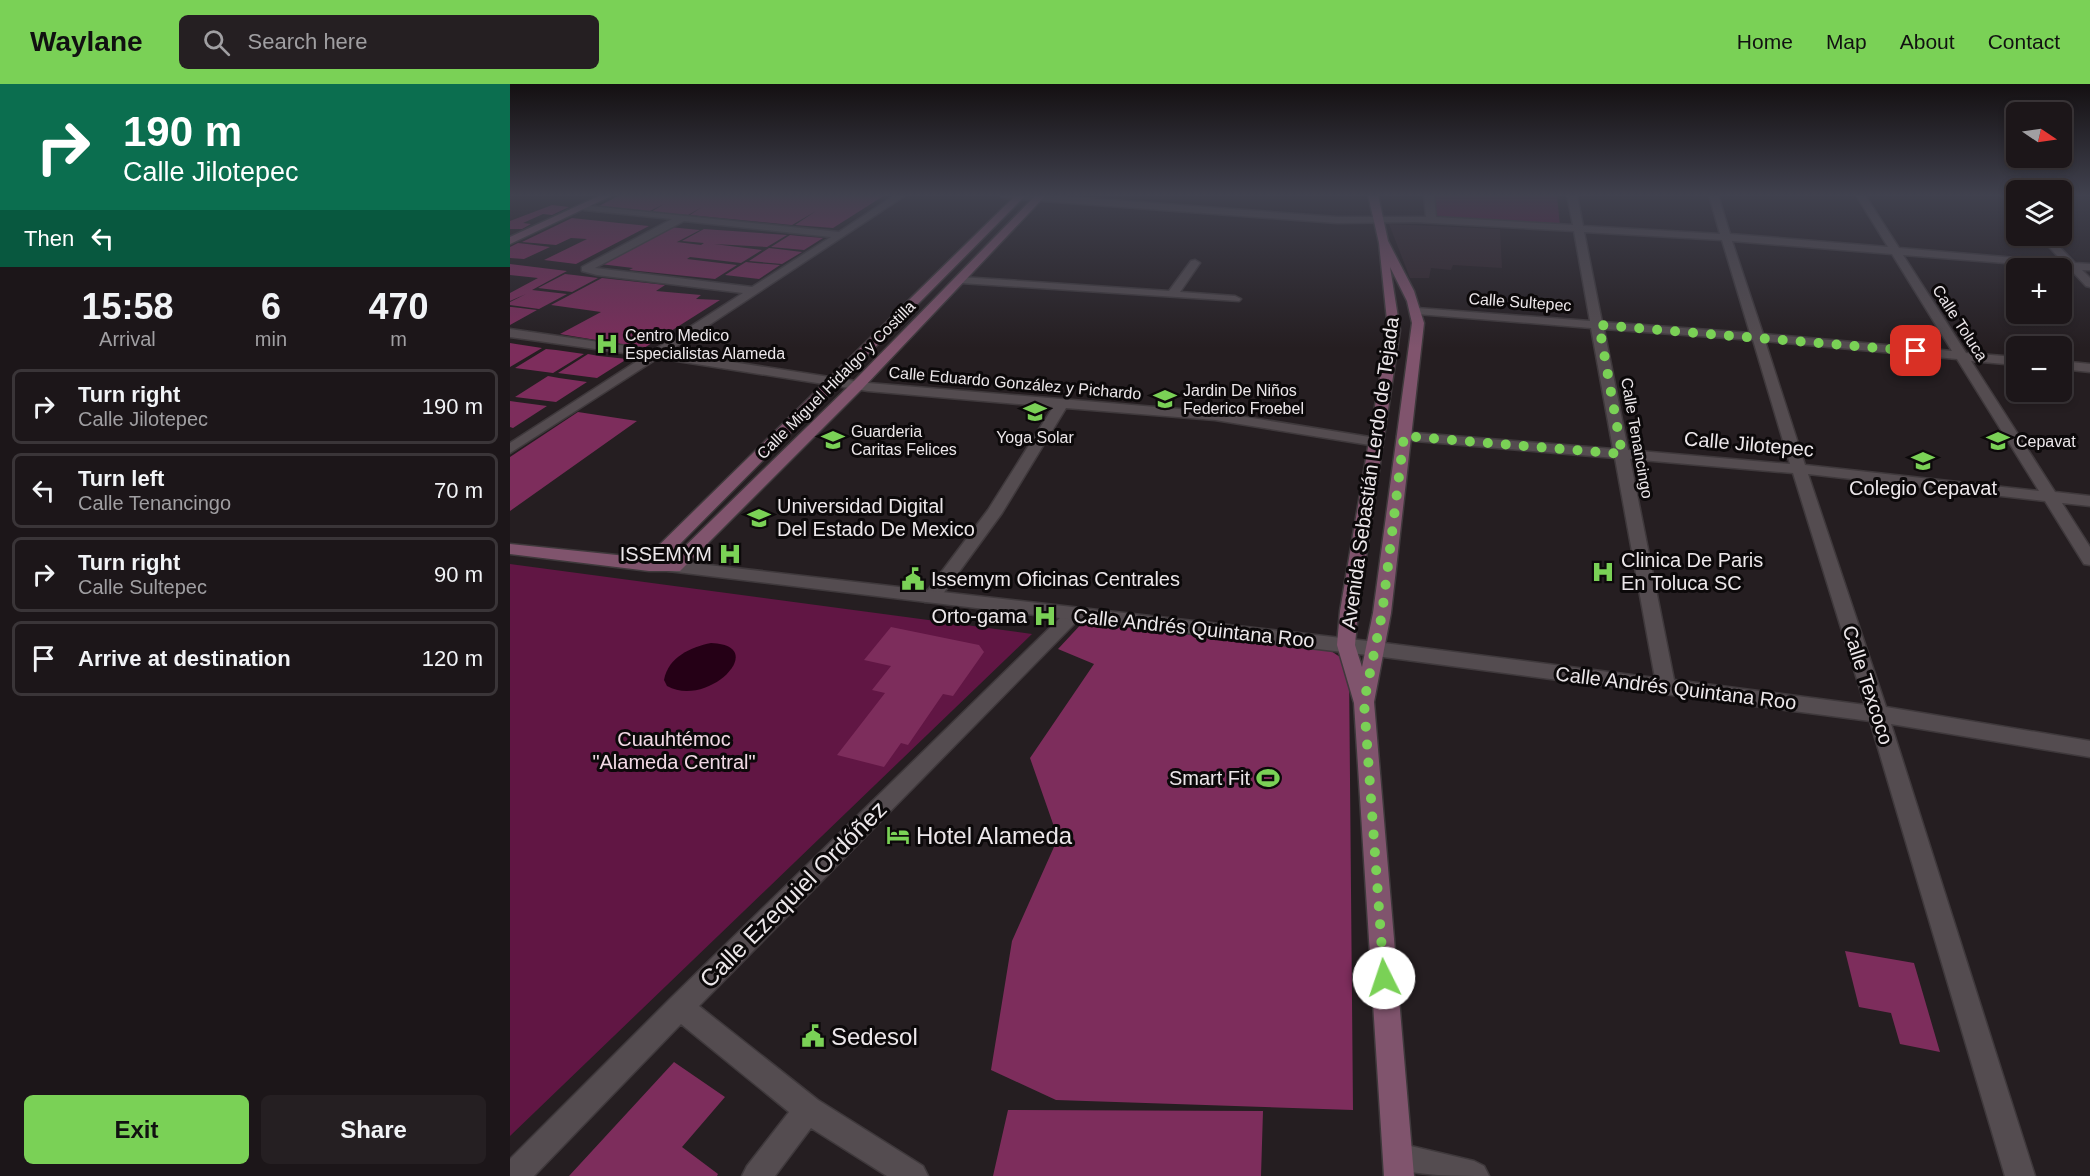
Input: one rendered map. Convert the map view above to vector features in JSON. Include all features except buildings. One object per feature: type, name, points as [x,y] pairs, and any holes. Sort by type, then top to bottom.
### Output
[{"type":"main road","name":"Calle Miguel Hidalgo y Costilla","points":[[649,565],[972,246]]},
{"type":"main road","name":"Calle Miguel Hidalgo y Costilla","points":[[674,567],[858,385],[994,246]]},
{"type":"main road","name":"Avenida Sebastián Lerdo de Tejada","points":[[1384,246],[1384,267],[1393,309],[1394,330],[1349,611],[1346,645],[1364,702],[1398,1167]]},
{"type":"main road","name":"Avenida Sebastián Lerdo de Tejada","points":[[1364,702],[1376,649],[1417,334],[1417,310],[1385,246]]},
{"type":"main road","name":"Calle Andrés Quintana Roo","points":[[510,549],[674,567]]},
{"type":"street","points":[[628,246],[586,269],[755,291]]},
{"type":"street","points":[[510,449],[825,246]]},
{"type":"street","name":"Calle Tenancingo","points":[[1582,246],[1599,325],[1666,687]]},
{"type":"street","name":"Calle Texcoco","points":[[1729,246],[1878,714],[2020,1176]]},
{"type":"street","points":[[1842,246],[2006,259]]},
{"type":"street","name":"Calle Toluca","points":[[1892,246],[2090,560]]},
{"type":"street","points":[[2054,246],[2065,258]]},
{"type":"street","points":[[1172,295],[1195,263]]},
{"type":"street","points":[[2072,265],[2090,267]]},
{"type":"street","points":[[2072,265],[2090,284]]},
{"type":"street","points":[[961,280],[1235,299]]},
{"type":"street","name":"Calle Sultepec","points":[[1417,310],[1758,337],[2006,360]]},
{"type":"street","name":"Calle Eduardo González y Pichardo","points":[[510,333],[858,385],[1061,405],[1215,416],[1376,442]]},
{"type":"street","points":[[2072,366],[2090,368]]},
{"type":"street","points":[[931,598],[994,513],[1061,405]]},
{"type":"street","name":"Calle Jilotepec","points":[[1404,436],[1800,469],[2090,501]]},
{"type":"street","name":"Calle Andrés Quintana Roo","points":[[674,567],[1346,645],[1878,714],[2090,749]]},
{"type":"street","name":"Calle Ezequiel Ordóñez","points":[[514,1176],[680,1006],[1074,614]]},
{"type":"street","points":[[680,1006],[808,1110],[913,1176]]},
{"type":"street","points":[[757,1176],[808,1110]]},
{"type":"street","points":[[1398,1167],[1474,1176]]},
{"type":"shaded area","points":[[1398,246],[1501,246],[1502,268],[1453,265],[1451,270],[1431,268],[1429,278],[1410,278]]},
{"type":"shaded area","points":[[711,643],[728,646],[735,654],[734,664],[727,674],[715,683],[700,689],[683,691],[667,686],[664,680],[666,672],[675,659],[688,650]]},
{"type":"green space","name":"Cuauhtémoc \"Alameda Central\"","points":[[510,564],[1032,634],[510,1136]]},
{"type":"place","name":"Centro Medico Especialistas Alameda","points":[[607,344]]},
{"type":"place","name":"Jardin De Niños Federico Froebel","points":[[1165,399]]},
{"type":"place","name":"Yoga Solar","points":[[1035,412]]},
{"type":"place","name":"Guarderia Caritas Felices","points":[[833,440]]},
{"type":"place","name":"Cepavat","points":[[1998,441]]},
{"type":"place","name":"Colegio Cepavat","points":[[1923,461]]},
{"type":"place","name":"Universidad Digital Del Estado De Mexico","points":[[759,518]]},
{"type":"place","name":"ISSEMYM","points":[[730,554]]},
{"type":"place","name":"Clinica De Paris En Toluca SC","points":[[1603,572]]},
{"type":"place","name":"Issemym Oficinas Centrales","points":[[913,579]]},
{"type":"place","name":"Orto-gama","points":[[1045,616]]},
{"type":"place","name":"Smart Fit","points":[[1268,778]]},
{"type":"place","name":"Hotel Alameda","points":[[898,835]]},
{"type":"place","name":"Sedesol","points":[[813,1036]]},
{"type":"route","points":[[1384,978],[1364,702],[1382,614],[1404,436],[1622,454],[1599,325],[1916,351]]}]
